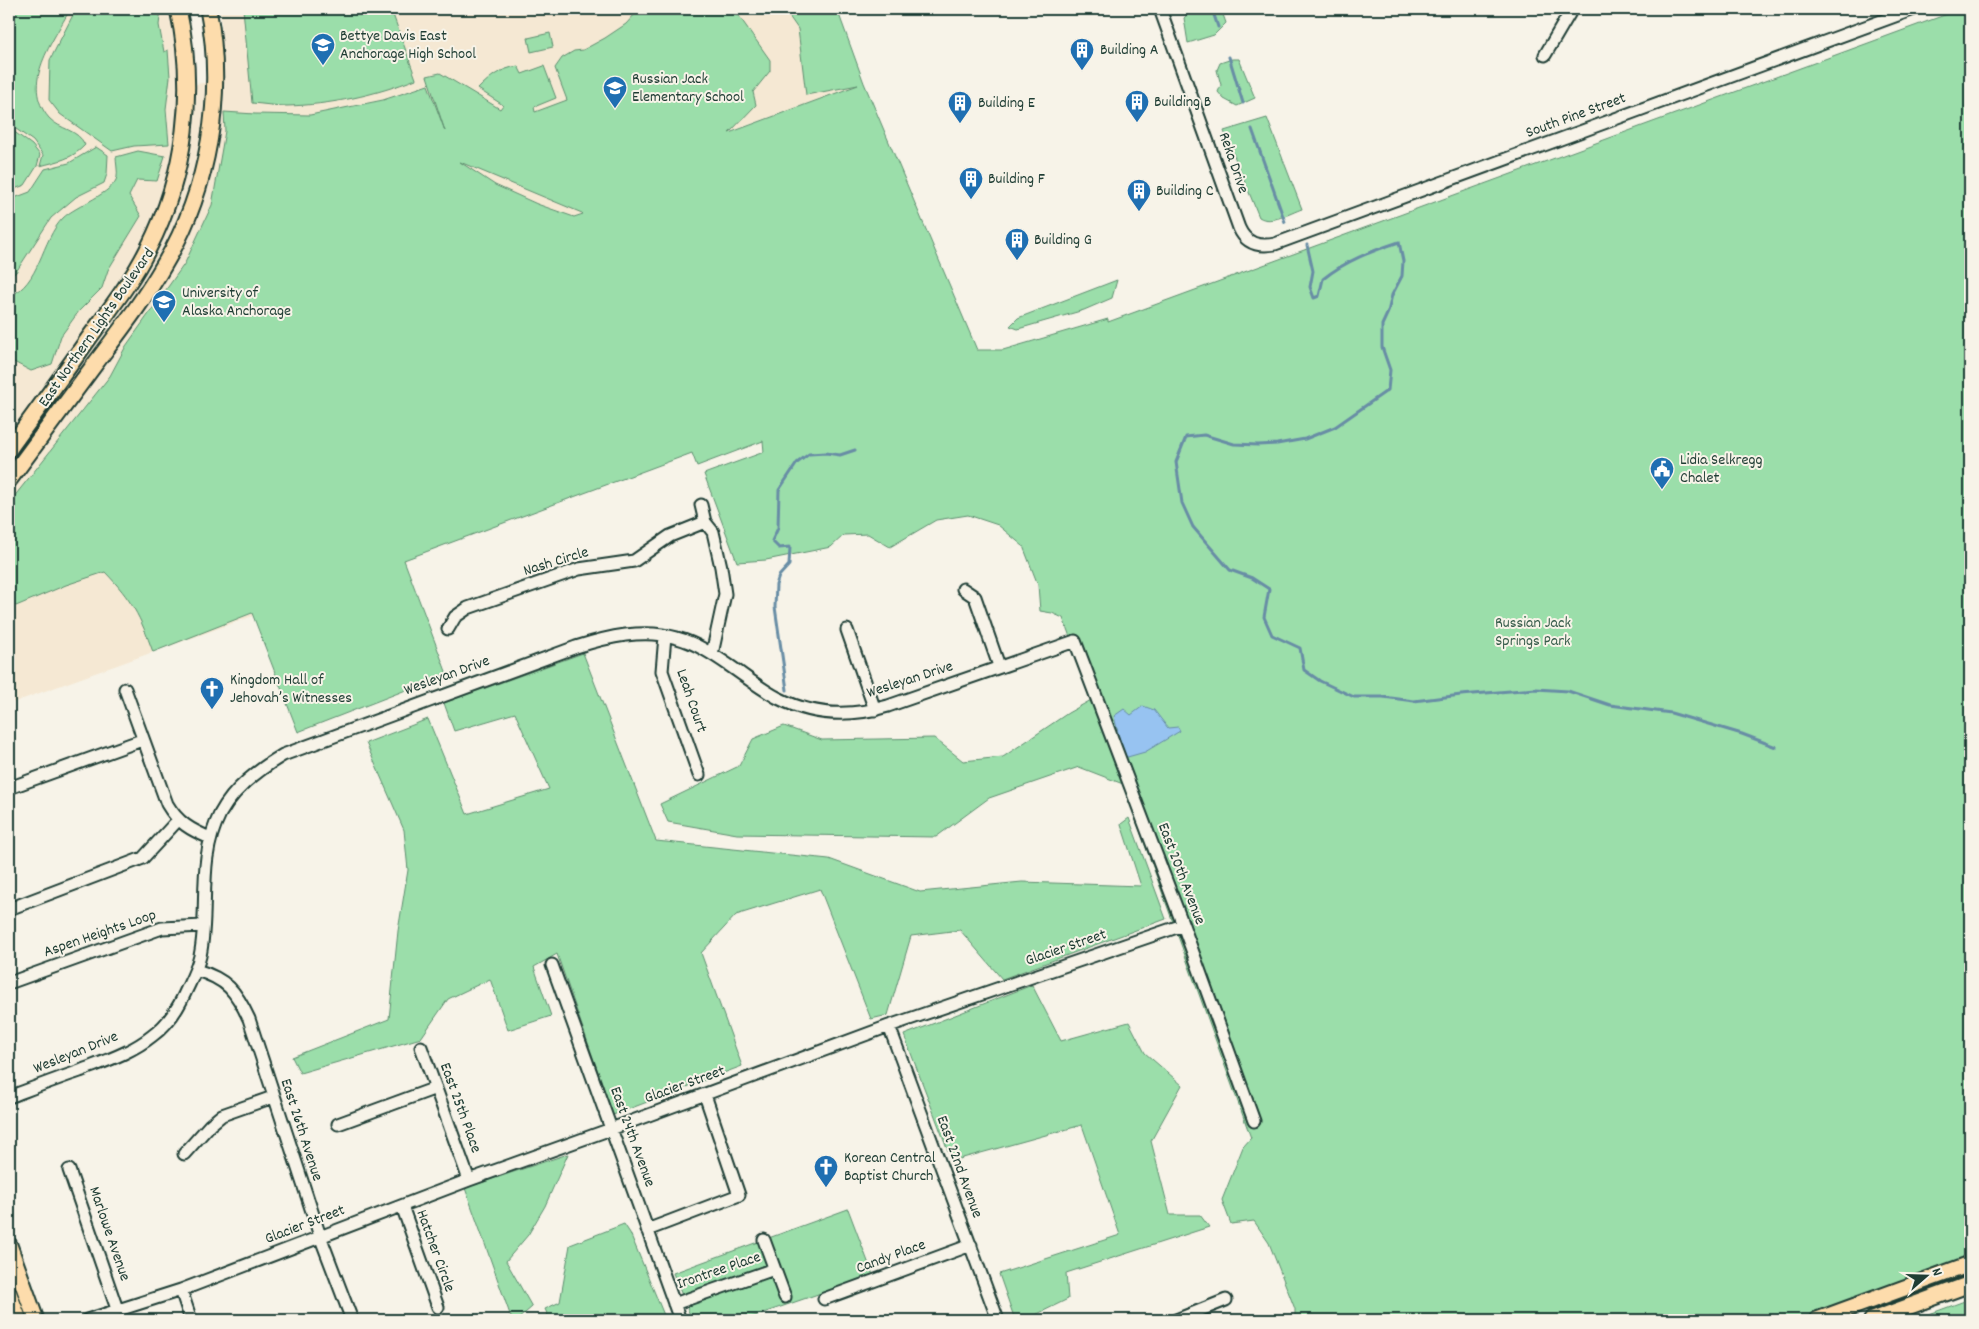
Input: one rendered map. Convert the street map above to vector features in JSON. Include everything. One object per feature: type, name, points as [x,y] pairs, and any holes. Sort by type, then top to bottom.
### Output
[{"type":"main road","name":"East Northern Lights Boulevard","points":[[9,448],[130,283],[162,220],[179,162],[187,97],[186,61],[178,9]]},
{"type":"main road","name":"East Northern Lights Boulevard","points":[[9,480],[151,286],[182,232],[194,200],[208,148],[212,119],[214,55],[208,9]]},
{"type":"main road","points":[[9,1246],[36,1320]]},
{"type":"main road","points":[[1817,1320],[1970,1264]]},
{"type":"main road","points":[[1872,1320],[1970,1284]]},
{"type":"main road","points":[[9,1294],[19,1320]]},
{"type":"street","name":"Reka Drive","points":[[1160,9],[1235,218],[1242,235],[1248,240]]},
{"type":"street","points":[[1545,55],[1572,9]]},
{"type":"street","name":"South Pine Street","points":[[1248,240],[1257,245],[1275,244],[1914,9]]},
{"type":"street","points":[[701,505],[706,522],[713,532],[721,567],[724,594],[712,654]]},
{"type":"street","name":"Nash Circle","points":[[448,629],[455,617],[468,608],[578,569],[634,561],[670,536],[706,522]]},
{"type":"street","points":[[963,589],[975,597],[1000,666]]},
{"type":"street","points":[[847,630],[875,710]]},
{"type":"street","name":"Wesleyan Drive","points":[[9,1097],[121,1055],[153,1036],[177,1010],[196,970],[200,955],[205,866],[210,838],[221,813],[242,785],[258,771],[283,755],[589,642],[620,635],[652,634],[677,638],[712,654],[778,698],[808,709],[841,715],[875,710],[1075,641]]},
{"type":"street","name":"Leah Court","points":[[666,636],[662,671],[699,775]]},
{"type":"street","name":"East 20th Avenue","points":[[1075,641],[1183,925],[1254,1121]]},
{"type":"street","points":[[125,689],[142,740],[167,804],[178,820],[189,829],[210,838]]},
{"type":"street","points":[[9,788],[142,740]]},
{"type":"street","points":[[9,909],[143,858],[178,820]]},
{"type":"street","name":"Glacier Street","points":[[87,1320],[181,1290],[470,1180],[890,1026],[1183,925]]},
{"type":"street","name":"Aspen Heights Loop","points":[[9,983],[162,928],[203,926]]},
{"type":"street","name":"East 24th Avenue","points":[[552,965],[680,1320]]},
{"type":"street","name":"East 26th Avenue","points":[[196,970],[223,980],[241,1002],[249,1019],[320,1236],[352,1320]]},
{"type":"street","name":"East 22nd Avenue","points":[[890,1026],[998,1320]]},
{"type":"street","name":"East 25th Place","points":[[421,1047],[470,1180]]},
{"type":"street","points":[[338,1124],[436,1088]]},
{"type":"street","points":[[647,1230],[739,1195],[704,1095]]},
{"type":"street","points":[[184,1154],[210,1125],[222,1115],[273,1097]]},
{"type":"street","name":"Marlowe Avenue","points":[[69,1170],[118,1309]]},
{"type":"street","name":"Hatcher Circle","points":[[402,1206],[438,1307]]},
{"type":"street","points":[[764,1240],[785,1297]]},
{"type":"street","name":"Candy Place","points":[[824,1299],[971,1245]]},
{"type":"street","name":"Irontree Place","points":[[674,1304],[774,1268]]},
{"type":"street","points":[[181,1290],[191,1320]]},
{"type":"street","points":[[1176,1320],[1226,1300]]},
{"type":"shaded area","name":"University of Alaska Anchorage","points":[[9,9],[171,9],[177,43],[181,86],[224,80],[220,9],[835,9],[864,83],[727,133],[653,189],[574,217],[537,204],[495,185],[462,165],[452,155],[428,85],[383,100],[310,115],[245,114],[406,561],[9,704]]},
{"type":"green space","points":[[9,9],[70,9],[42,62],[37,91],[41,105],[49,118],[78,136],[85,145],[70,156],[40,166],[43,155],[33,141],[9,124]]},
{"type":"green space","points":[[76,9],[161,9],[159,25],[164,52],[168,50],[170,77],[166,109],[169,144],[134,146],[112,151],[60,114],[49,100],[50,60]]},
{"type":"green space","name":"Bettye Davis East Anchorage High School","points":[[243,9],[391,9],[416,79],[385,90],[320,104],[287,106],[252,103]]},
{"type":"green space","name":"Russian Jack Springs Park","points":[[652,9],[734,9],[770,60],[770,71],[753,92],[756,105],[729,133],[858,85],[806,95],[798,29],[784,9],[837,9],[864,83],[977,350],[1003,350],[1108,319],[1108,322],[1961,9],[1970,9],[1970,1257],[1796,1320],[1295,1320],[1295,1309],[1269,1243],[1254,1221],[1231,1224],[1222,1200],[1243,1147],[1251,1138],[1123,784],[1079,767],[989,798],[936,837],[737,834],[668,822],[660,804],[739,766],[753,739],[784,726],[822,740],[934,738],[963,761],[1003,757],[1068,713],[1093,699],[1063,618],[1052,613],[1040,611],[1038,585],[1023,546],[998,525],[968,515],[936,520],[890,547],[868,534],[844,535],[831,547],[766,560],[737,562],[704,474],[764,452],[763,441],[697,466],[692,453],[404,560],[447,674],[298,732],[252,613],[153,652],[144,628],[129,600],[105,572],[66,585],[16,606],[9,602],[9,503],[110,376],[126,346],[185,263],[212,205],[225,131],[224,112],[310,115],[383,100],[428,85],[445,131],[427,76],[440,73],[500,109],[503,105],[478,89],[492,77],[506,69],[518,66],[522,74],[544,66],[556,98],[534,107],[535,112],[567,100],[555,68],[562,58],[574,51],[583,50],[605,38],[626,24],[635,14],[651,12]],"holes":[[[460,162],[582,213],[574,217],[537,204],[495,185]]]},
{"type":"green space","points":[[1192,9],[1221,9],[1226,23],[1214,35],[1188,43],[1184,18]]},
{"type":"green space","points":[[550,33],[553,47],[531,52],[528,38]]},
{"type":"green space","points":[[1239,59],[1255,98],[1237,106],[1224,99],[1218,92],[1221,85],[1217,70],[1220,63]]},
{"type":"green space","points":[[1267,118],[1302,209],[1280,218],[1269,220],[1259,217],[1224,131]]},
{"type":"green space","points":[[9,128],[32,145],[40,155],[37,166],[25,185],[9,191]]},
{"type":"green space","points":[[96,147],[108,155],[107,174],[104,183],[76,197],[51,218],[16,272],[9,278],[9,200],[30,192],[45,169],[69,163]]},
{"type":"green space","points":[[138,151],[165,156],[157,181],[137,180],[129,196],[141,216],[108,270],[102,288],[79,311],[61,336],[52,364],[31,371],[9,361],[9,296],[19,290],[34,272],[50,238],[63,218],[102,194],[114,183],[117,177],[116,157]]},
{"type":"green space","points":[[1117,280],[1112,298],[1084,310],[1018,329],[1010,326],[1018,318]]},
{"type":"green space","points":[[583,653],[656,841],[829,859],[920,892],[1022,882],[1141,886],[1121,824],[1129,818],[1166,919],[1002,979],[960,930],[911,936],[888,1015],[871,1019],[820,889],[736,915],[701,953],[742,1066],[613,1115],[557,954],[534,967],[551,1016],[508,1030],[490,979],[448,999],[421,1038],[300,1073],[292,1057],[389,1019],[398,931],[408,870],[404,830],[366,743],[428,719],[467,814],[549,789],[515,713],[454,731],[444,703]]},
{"type":"green space","points":[[1032,985],[1061,1041],[1129,1022],[1145,1053],[1182,1085],[1151,1141],[1170,1215],[1200,1215],[1209,1227],[1066,1273],[1068,1299],[1025,1320],[1015,1320],[999,1274],[1120,1235],[1082,1125],[952,1161],[904,1035]]},
{"type":"green space","points":[[568,1154],[545,1206],[528,1235],[506,1261],[532,1307],[517,1320],[512,1320],[465,1188]]},
{"type":"green space","points":[[848,1209],[873,1275],[743,1320],[692,1320],[673,1273]]},
{"type":"green space","points":[[624,1224],[630,1233],[666,1320],[550,1320],[545,1309],[560,1302],[570,1245]]},
{"type":"green space","points":[[1970,1299],[1970,1320],[1913,1320]]},
{"type":"water","points":[[1143,706],[1154,710],[1168,728],[1178,727],[1180,731],[1145,752],[1124,758],[1114,716],[1124,709],[1131,715]]},
{"type":"waterway","points":[[1212,9],[1218,27]]},
{"type":"waterway","points":[[1229,57],[1243,103]]},
{"type":"waterway","points":[[1252,129],[1285,222]]},
{"type":"waterway","points":[[1307,245],[1313,271],[1310,287],[1314,298],[1319,296],[1323,279],[1340,267],[1359,257],[1399,242],[1403,261],[1402,276],[1392,295],[1388,312],[1382,325],[1382,347],[1390,370],[1388,390],[1335,427],[1305,439],[1258,445],[1234,444],[1204,435],[1186,437],[1176,462],[1182,503],[1193,527],[1230,570],[1252,578],[1269,589],[1264,617],[1272,635],[1300,648],[1304,670],[1320,681],[1354,697],[1383,697],[1414,701],[1536,689],[1568,691],[1610,705],[1671,713],[1742,734],[1776,747]]},
{"type":"waterway","points":[[787,690],[775,607],[776,585],[779,576],[789,565],[790,547],[779,548],[772,541],[778,528],[779,490],[797,463],[809,454],[826,453],[840,455],[855,450]]},
{"type":"place","name":"Bettye Davis East Anchorage High School","points":[[323,66]]},
{"type":"place","name":"Building A","points":[[1082,71]]},
{"type":"place","name":"Russian Jack Elementary School","points":[[615,109]]},
{"type":"place","name":"Building B","points":[[1137,123]]},
{"type":"place","name":"Building E","points":[[960,124]]},
{"type":"place","name":"Building F","points":[[971,200]]},
{"type":"place","name":"Building C","points":[[1139,212]]},
{"type":"place","name":"Building G","points":[[1017,261]]},
{"type":"place","name":"University of Alaska Anchorage","points":[[164,323]]},
{"type":"place","name":"Lidia Selkregg Chalet","points":[[1662,490]]},
{"type":"place","name":"Kingdom Hall of Jehovah’s Witnesses","points":[[212,710]]},
{"type":"place","name":"Korean Central Baptist Church","points":[[826,1188]]}]
